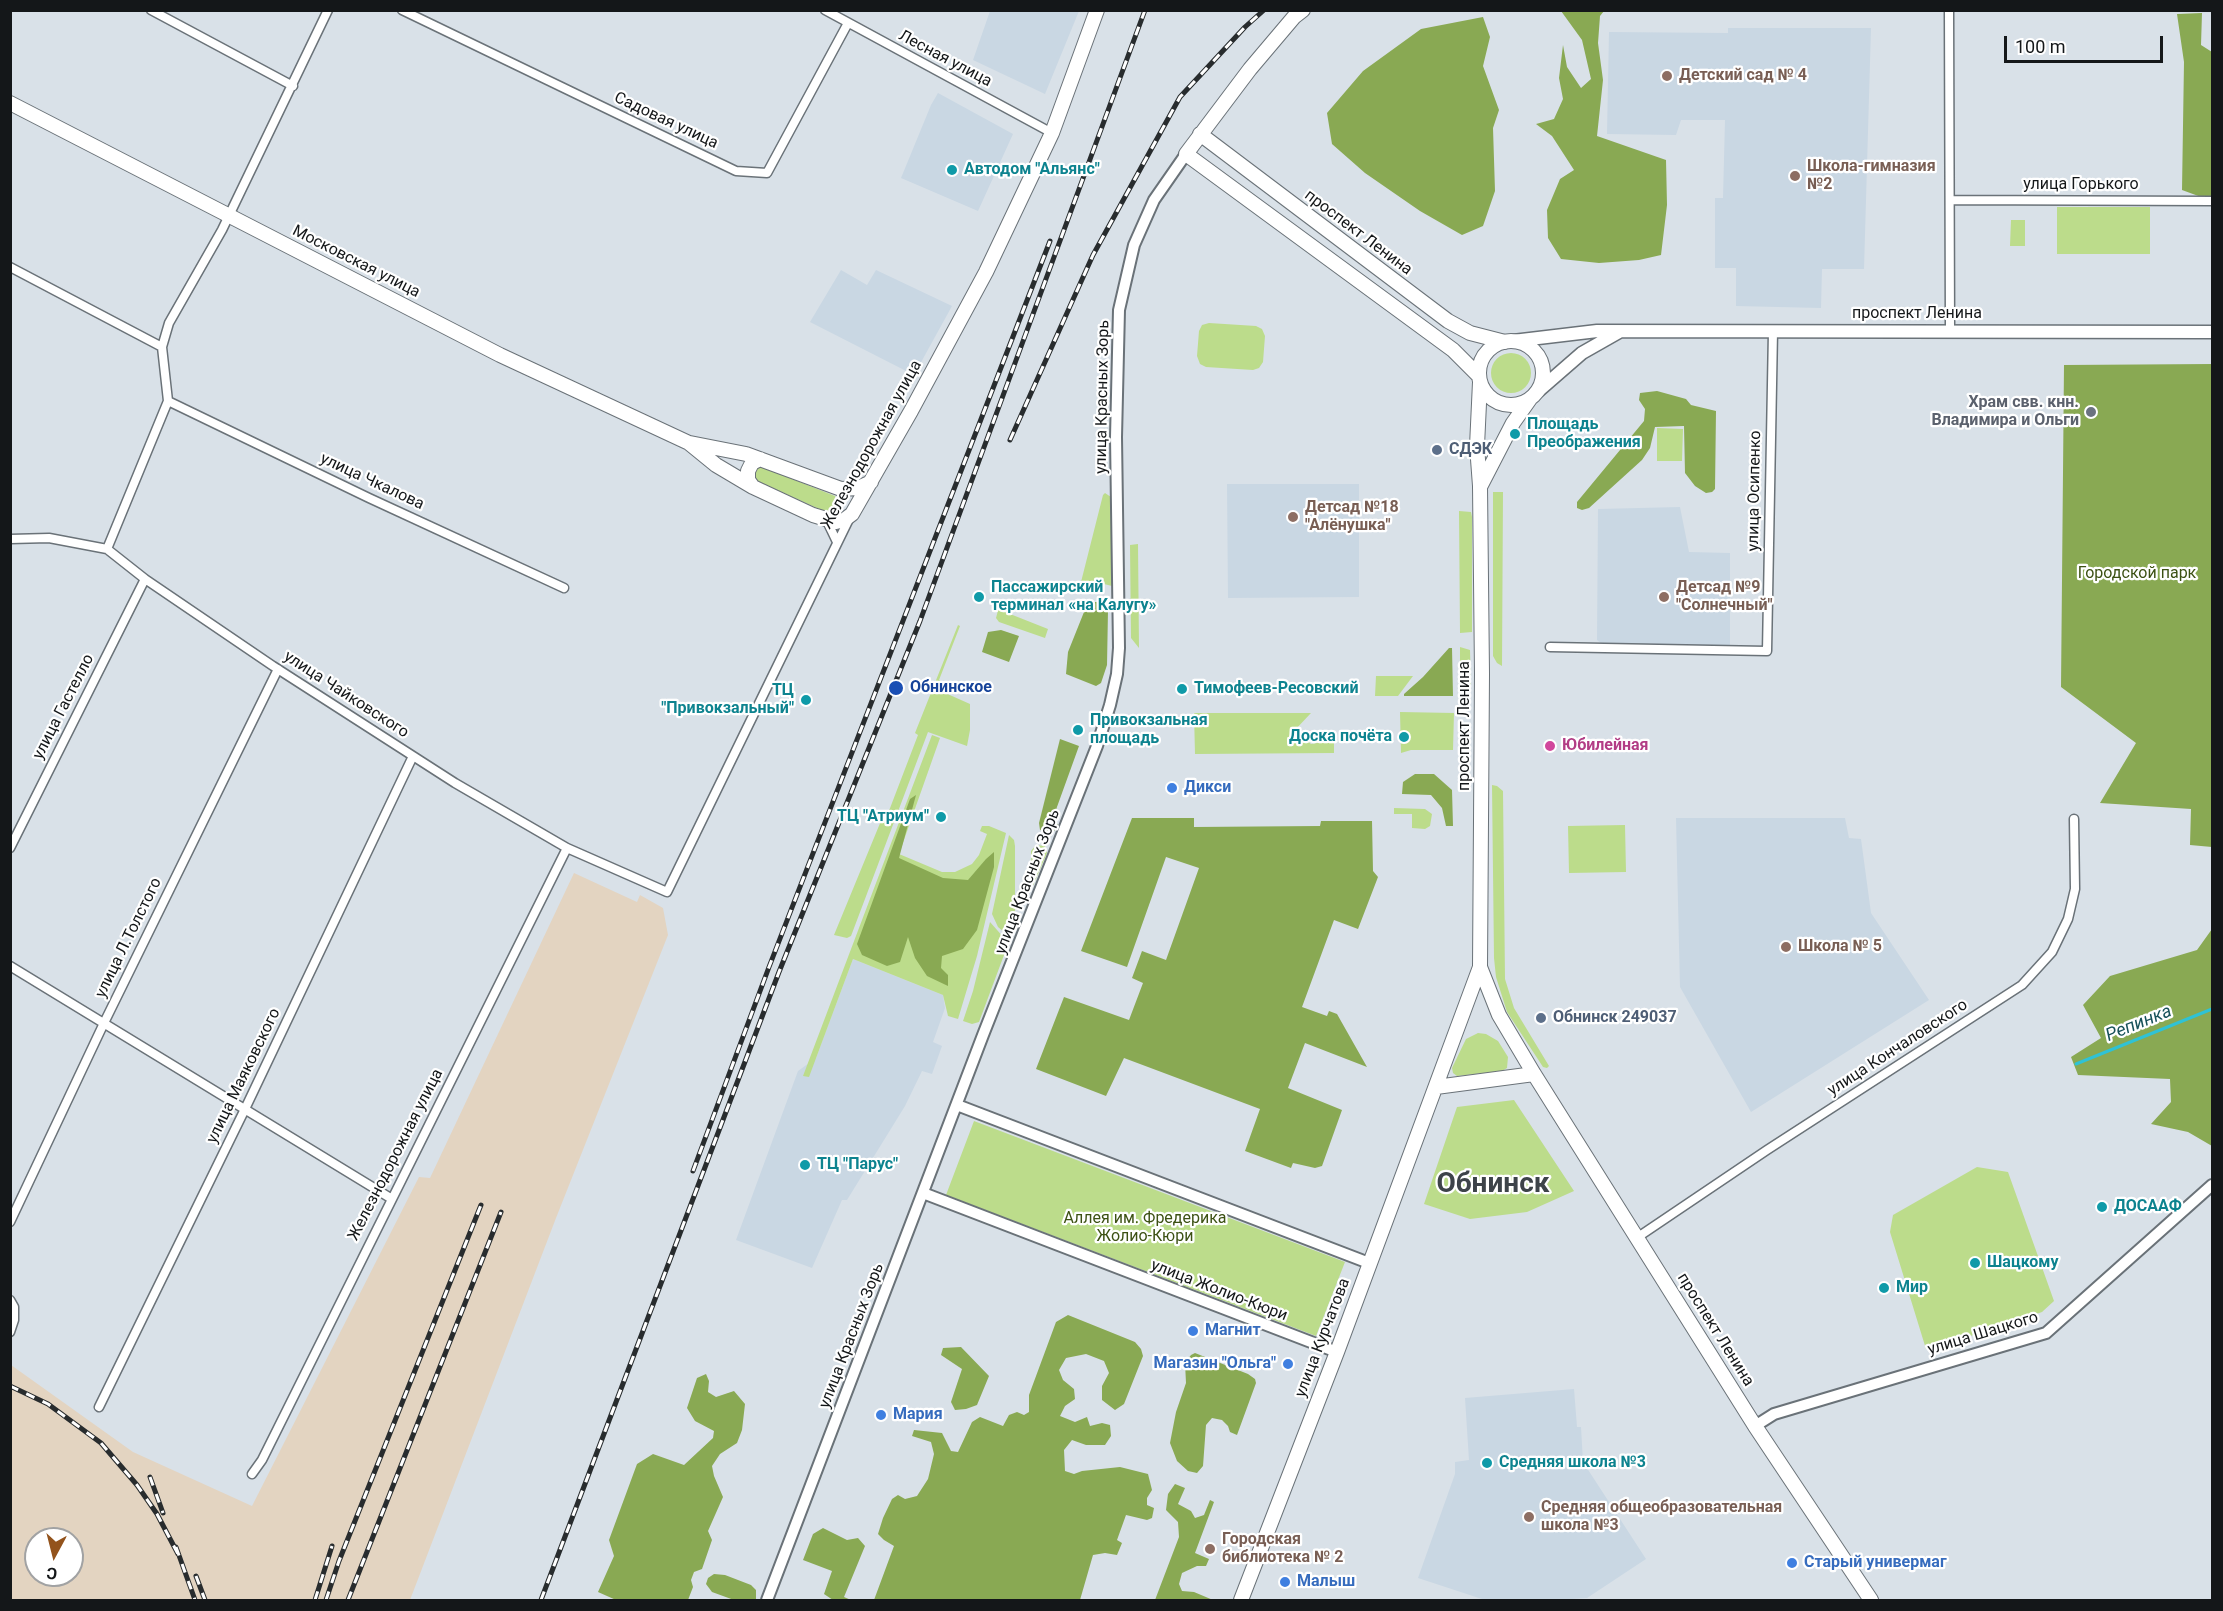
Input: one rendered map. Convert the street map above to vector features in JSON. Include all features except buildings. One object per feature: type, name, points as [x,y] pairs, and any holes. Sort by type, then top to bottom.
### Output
[{"type":"main road","name":"Железнодорожная улица","points":[[852,514],[986,272],[1052,133],[1097,10]]},
{"type":"main road","points":[[1302,10],[1293,17],[1250,69],[1186,154],[1453,350],[1479,379],[1488,396],[1501,404],[1516,405],[1533,396],[1542,380],[1543,372],[1538,357],[1527,346],[1509,341],[1485,353],[1479,367],[1479,379]]},
{"type":"main road","name":"Московская улица","points":[[10,103],[500,355],[689,443],[716,465],[753,487],[827,520]]},
{"type":"main road","name":"проспект Ленина","points":[[1200,134],[1448,321],[1470,333],[1509,341],[1597,331],[2212,332]]},
{"type":"main road","name":"проспект Ленина","points":[[1480,486],[1513,423],[1533,396],[1582,354],[1621,331]]},
{"type":"main road","name":"проспект Ленина","points":[[1479,379],[1477,446],[1480,486],[1482,674],[1480,967],[1499,1015],[1534,1074],[1755,1426],[1871,1600]]},
{"type":"main road","name":"Московская улица","points":[[689,443],[730,449],[841,489]]},
{"type":"main road","points":[[753,487],[748,480],[748,471],[752,463],[760,459]]},
{"type":"main road","points":[[841,489],[858,488],[871,482]]},
{"type":"main road","points":[[827,520],[840,521],[852,514],[852,503],[841,489]]},
{"type":"main road","name":"улица Курчатова","points":[[1241,1600],[1337,1352],[1480,967]]},
{"type":"main road","points":[[1436,1087],[1534,1074]]},
{"type":"street","points":[[151,10],[293,86]]},
{"type":"street","points":[[107,549],[168,402],[162,347],[170,323],[229,215],[328,10]]},
{"type":"street","name":"Садовая улица","points":[[402,10],[736,171],[767,173],[848,23]]},
{"type":"street","name":"Лесная улица","points":[[825,10],[1052,133]]},
{"type":"street","points":[[1950,10],[1950,330]]},
{"type":"street","name":"улица Красных Зорь","points":[[767,1600],[1097,746],[1110,705],[1117,674],[1119,648],[1116,437],[1119,310],[1134,245],[1154,200],[1186,154]]},
{"type":"street","name":"улица Горького","points":[[1950,200],[2212,201]]},
{"type":"street","points":[[10,267],[162,347]]},
{"type":"street","name":"улица Осипенко","points":[[1551,647],[1767,651],[1773,331]]},
{"type":"street","name":"улица Чкалова","points":[[168,402],[564,588]]},
{"type":"street","name":"Железнодорожная улица","points":[[667,892],[852,514]]},
{"type":"street","points":[[827,520],[837,542]]},
{"type":"street","name":"улица Чайковского","points":[[10,539],[50,538],[107,549],[145,579],[278,669],[413,756],[567,848],[667,892]]},
{"type":"street","name":"улица Гастелло","points":[[10,848],[145,579]]},
{"type":"street","name":"улица Л.Толстого","points":[[10,1222],[104,1023],[278,669]]},
{"type":"street","name":"улица Маяковского","points":[[99,1407],[245,1110],[413,756]]},
{"type":"street","name":"улица Кончаловского","points":[[1638,1237],[2022,985],[2052,952],[2068,919],[2074,889],[2074,819]]},
{"type":"street","name":"Железнодорожная улица","points":[[252,1474],[262,1460],[567,848]]},
{"type":"street","points":[[10,966],[392,1199]]},
{"type":"street","points":[[957,1105],[1369,1263]]},
{"type":"street","name":"улица Шацкого","points":[[1755,1426],[1774,1414],[2046,1333],[2212,1185]]},
{"type":"street","name":"улица Жолио-Кюри","points":[[923,1193],[1337,1352]]},
{"type":"street","points":[[10,1300],[14,1307],[14,1320],[10,1332]]},
{"type":"shaded area","points":[[990,11],[1079,11],[1045,94],[973,60]]},
{"type":"shaded area","name":"Школа-гимназия №2","points":[[1728,28],[1871,28],[1864,269],[1822,269],[1821,308],[1736,306],[1736,268],[1715,268],[1715,198],[1723,198],[1725,120],[1681,120],[1676,135],[1607,134],[1609,32],[1728,33]]},
{"type":"shaded area","points":[[938,93],[1013,134],[978,211],[901,178]]},
{"type":"shaded area","points":[[841,270],[867,285],[876,270],[952,306],[914,375],[810,322]]},
{"type":"shaded area","name":"Детсад №18 \"Алёнушка\"","points":[[1227,484],[1359,484],[1359,597],[1228,598]]},
{"type":"shaded area","name":"Детсад №9 \"Солнечный\"","points":[[1680,507],[1689,552],[1730,553],[1730,646],[1602,644],[1597,640],[1598,509]]},
{"type":"shaded area","name":"Школа № 5","points":[[1676,818],[1845,818],[1849,838],[1861,839],[1871,913],[1929,1000],[1751,1112],[1680,987]]},
{"type":"shaded area","points":[[574,873],[637,902],[640,895],[663,908],[668,935],[556,1218],[410,1600],[11,1600],[11,1365],[133,1452],[252,1506],[419,1177],[430,1178]]},
{"type":"shaded area","points":[[853,959],[943,995],[945,1008],[933,1042],[942,1046],[932,1074],[922,1071],[905,1106],[847,1200],[842,1200],[812,1268],[736,1240],[798,1071],[816,1058]]},
{"type":"shaded area","name":"Средняя общеобразовательная школа №3","points":[[1574,1389],[1577,1427],[1581,1427],[1583,1462],[1646,1559],[1587,1598],[1485,1600],[1418,1578],[1455,1474],[1455,1462],[1469,1460],[1465,1398]]},
{"type":"green space","points":[[1561,11],[1604,11],[1600,16],[1598,43],[1603,80],[1597,136],[1666,160],[1667,205],[1661,255],[1639,260],[1599,263],[1561,259],[1548,238],[1547,210],[1560,179],[1574,170],[1552,136],[1536,124],[1554,119],[1563,99],[1559,78],[1563,45],[1567,67],[1581,88],[1591,79],[1582,40]]},
{"type":"green space","points":[[2202,13],[2201,45],[2212,52],[2212,201],[2182,190],[2184,62],[2177,14]]},
{"type":"green space","points":[[1483,17],[1490,37],[1483,66],[1499,110],[1493,128],[1495,191],[1483,226],[1462,235],[1420,211],[1365,173],[1332,144],[1327,113],[1363,71],[1421,29]]},
{"type":"green space","points":[[2057,207],[2150,207],[2150,254],[2057,254]]},
{"type":"green space","points":[[2011,220],[2025,220],[2025,246],[2010,246]]},
{"type":"green space","points":[[1209,323],[1256,326],[1262,329],[1265,336],[1263,362],[1259,368],[1253,370],[1206,367],[1200,364],[1197,356],[1199,331],[1202,325]]},
{"type":"green space","points":[[1511,353],[1525,359],[1531,373],[1525,387],[1511,393],[1497,387],[1491,373],[1497,359]]},
{"type":"green space","name":"Городской парк","points":[[2212,364],[2212,847],[2190,845],[2191,809],[2100,803],[2136,743],[2061,687],[2064,365]]},
{"type":"green space","points":[[1657,391],[1686,399],[1691,405],[1716,411],[1715,489],[1706,493],[1695,486],[1685,473],[1684,426],[1655,427],[1650,448],[1642,460],[1589,508],[1582,510],[1577,508],[1577,502],[1644,421],[1645,409],[1639,400],[1640,393]]},
{"type":"green space","points":[[1657,428],[1683,429],[1682,461],[1657,461]]},
{"type":"green space","points":[[762,467],[835,496],[838,507],[834,512],[828,513],[757,481],[754,471]]},
{"type":"green space","points":[[1493,492],[1503,492],[1502,666],[1493,656]]},
{"type":"green space","points":[[1105,493],[1111,497],[1112,586],[1096,582],[1081,582]]},
{"type":"green space","points":[[1459,511],[1471,512],[1472,517],[1472,632],[1460,633]]},
{"type":"green space","points":[[1138,544],[1139,648],[1131,638],[1130,545]]},
{"type":"green space","points":[[1001,599],[1005,612],[1048,629],[1045,638],[999,622],[996,618]]},
{"type":"green space","points":[[1092,602],[1101,602],[1108,610],[1107,665],[1101,683],[1096,686],[1066,674],[1068,652],[1086,607]]},
{"type":"green space","points":[[958,625],[960,626],[939,680],[942,682],[943,692],[970,704],[970,730],[967,746],[928,732],[851,936],[847,938],[834,935],[883,816],[887,816],[918,735],[915,733]]},
{"type":"green space","points":[[1001,630],[1019,636],[1009,662],[982,652],[988,632]]},
{"type":"green space","points":[[1460,647],[1470,650],[1471,692],[1460,692]]},
{"type":"green space","points":[[1449,648],[1452,648],[1453,696],[1404,696],[1404,694]]},
{"type":"green space","points":[[1376,676],[1413,676],[1398,696],[1375,696]]},
{"type":"green space","points":[[1400,712],[1454,713],[1453,750],[1411,750],[1401,753]]},
{"type":"green space","points":[[1194,713],[1311,713],[1295,730],[1311,744],[1323,742],[1334,736],[1334,753],[1195,754]]},
{"type":"green space","points":[[932,735],[940,738],[899,854],[942,872],[955,872],[972,864],[979,855],[987,834],[980,831],[982,826],[989,826],[1006,833],[977,956],[958,1019],[948,1016],[943,995],[853,959],[809,1077],[803,1076]]},
{"type":"green space","points":[[1060,739],[1079,746],[1053,818],[1058,825],[1052,834],[1040,830],[1039,823]]},
{"type":"green space","points":[[1415,774],[1434,774],[1452,790],[1453,826],[1446,826],[1442,808],[1431,795],[1402,794],[1403,782]]},
{"type":"green space","points":[[1492,785],[1503,791],[1505,979],[1514,1008],[1549,1066],[1547,1068],[1543,1067],[1507,1012],[1496,977]]},
{"type":"green space","points":[[916,795],[899,858],[943,878],[968,880],[994,852],[994,867],[977,930],[963,949],[942,956],[941,968],[948,975],[948,986],[927,976],[915,958],[908,937],[900,962],[887,966],[862,955],[857,944],[910,799]]},
{"type":"green space","points":[[1394,808],[1425,809],[1432,814],[1430,826],[1425,829],[1412,828],[1412,814],[1394,814]]},
{"type":"green space","points":[[1132,818],[1194,818],[1194,827],[1320,826],[1321,821],[1372,821],[1373,871],[1378,877],[1358,929],[1334,920],[1302,1007],[1327,1016],[1329,1011],[1337,1014],[1367,1067],[1305,1043],[1288,1088],[1342,1110],[1322,1166],[1315,1168],[1293,1163],[1291,1168],[1245,1151],[1260,1109],[1124,1058],[1106,1096],[1036,1069],[1064,997],[1129,1020],[1143,983],[1132,978],[1142,951],[1166,960],[1199,868],[1166,857],[1127,967],[1081,951]]},
{"type":"green space","points":[[1625,825],[1626,872],[1569,873],[1568,826]]},
{"type":"green space","points":[[1009,835],[1014,840],[1015,846],[1015,925],[1011,938],[998,927],[992,914]]},
{"type":"green space","points":[[1036,845],[1045,846],[1047,853],[1032,888],[1031,851]]},
{"type":"green space","points":[[990,922],[1005,939],[1007,947],[979,1022],[972,1024],[963,1021]]},
{"type":"green space","points":[[2212,929],[2212,1146],[2188,1132],[2151,1124],[2171,1102],[2170,1079],[2078,1075],[2071,1057],[2101,1038],[2083,1005],[2110,976],[2197,950]]},
{"type":"green space","points":[[1478,1033],[1486,1034],[1498,1041],[1508,1057],[1507,1068],[1502,1071],[1457,1076],[1453,1073],[1452,1068],[1466,1039]]},
{"type":"green space","points":[[1514,1100],[1574,1191],[1527,1212],[1470,1219],[1424,1204],[1457,1107]]},
{"type":"green space","name":"Аллея им. Фредерика Жолио-Кюри","points":[[974,1121],[1345,1262],[1316,1336],[946,1195]]},
{"type":"green space","points":[[1977,1167],[2008,1172],[2054,1301],[2042,1312],[1926,1349],[1890,1232],[1893,1215]]},
{"type":"green space","points":[[1068,1315],[1135,1342],[1143,1356],[1124,1404],[1115,1410],[1102,1400],[1102,1386],[1109,1373],[1104,1361],[1086,1354],[1066,1358],[1059,1370],[1063,1380],[1074,1389],[1075,1399],[1065,1406],[1060,1416],[1075,1422],[1087,1417],[1090,1426],[1102,1423],[1110,1425],[1111,1436],[1105,1445],[1086,1445],[1072,1440],[1064,1450],[1065,1471],[1074,1474],[1120,1467],[1148,1474],[1152,1490],[1147,1498],[1147,1505],[1154,1508],[1152,1518],[1147,1520],[1126,1515],[1117,1540],[1122,1543],[1117,1555],[1105,1553],[1093,1555],[1080,1600],[874,1600],[894,1546],[878,1534],[883,1518],[892,1499],[898,1495],[905,1499],[917,1496],[928,1479],[934,1454],[931,1442],[912,1436],[914,1430],[942,1433],[951,1451],[958,1452],[972,1422],[980,1417],[1003,1426],[1009,1415],[1017,1412],[1024,1415],[1029,1412],[1029,1395],[1056,1322]]},
{"type":"green space","points":[[961,1347],[989,1376],[977,1405],[955,1410],[951,1402],[962,1369],[941,1355],[943,1348]]},
{"type":"green space","points":[[1195,1353],[1248,1374],[1255,1379],[1256,1383],[1237,1435],[1230,1432],[1222,1420],[1212,1418],[1206,1425],[1203,1466],[1197,1473],[1188,1471],[1177,1461],[1170,1443],[1176,1412],[1186,1383],[1185,1363]]},
{"type":"green space","points":[[706,1374],[709,1381],[708,1392],[716,1397],[734,1391],[745,1404],[742,1430],[737,1443],[720,1454],[712,1466],[723,1497],[708,1531],[712,1540],[702,1569],[694,1572],[691,1580],[693,1587],[688,1600],[616,1600],[598,1592],[614,1556],[609,1540],[637,1464],[653,1454],[684,1465],[713,1438],[714,1431],[695,1421],[687,1408],[697,1378]]},
{"type":"green space","points":[[1175,1484],[1185,1488],[1178,1504],[1191,1511],[1195,1518],[1204,1515],[1210,1500],[1214,1502],[1195,1553],[1209,1559],[1206,1566],[1197,1566],[1182,1573],[1179,1584],[1182,1591],[1194,1592],[1213,1600],[1155,1600],[1179,1537],[1178,1522],[1166,1510],[1168,1494]]},
{"type":"green space","points":[[823,1528],[847,1540],[858,1538],[865,1546],[844,1597],[851,1600],[833,1600],[824,1594],[832,1571],[803,1560],[813,1534]]},
{"type":"green space","points":[[714,1574],[725,1575],[751,1585],[756,1590],[756,1600],[734,1600],[712,1592],[706,1584],[708,1578]]},
{"type":"waterway","name":"Репинка","points":[[2076,1064],[2212,1009]]},
{"type":"railway","points":[[541,1600],[779,972],[920,621],[1145,10]]},
{"type":"railway","points":[[1010,440],[1093,255],[1180,97],[1245,27],[1264,10]]},
{"type":"railway","points":[[693,1171],[769,967],[1050,241]]},
{"type":"railway","points":[[326,1600],[339,1561],[481,1205]]},
{"type":"railway","points":[[348,1600],[501,1212]]},
{"type":"railway","points":[[10,1386],[48,1404],[101,1443],[137,1485],[157,1514],[178,1554]]},
{"type":"railway","points":[[150,1477],[163,1513]]},
{"type":"railway","points":[[315,1600],[332,1546]]},
{"type":"railway","points":[[176,1547],[195,1600]]},
{"type":"railway","points":[[196,1576],[205,1600]]},
{"type":"place","name":"Детский сад № 4","points":[[1667,76]]},
{"type":"place","name":"Автодом \"Альянс\"","points":[[952,170]]},
{"type":"place","name":"Школа-гимназия №2","points":[[1795,176]]},
{"type":"place","name":"Храм свв. кнн. Владимира и Ольги","points":[[2091,412]]},
{"type":"place","name":"Площадь Преображения","points":[[1515,434]]},
{"type":"place","name":"СДЭК","points":[[1437,450]]},
{"type":"place","name":"Детсад №18 \"Алёнушка\"","points":[[1293,517]]},
{"type":"place","name":"Пассажирский терминал «на Калугу»","points":[[979,597]]},
{"type":"place","name":"Детсад №9 \"Солнечный\"","points":[[1664,597]]},
{"type":"place","name":"Обнинское","points":[[896,688]]},
{"type":"place","name":"Тимофеев-Ресовский","points":[[1182,689]]},
{"type":"place","name":"ТЦ \"Привокзальный\"","points":[[806,700]]},
{"type":"place","name":"Привокзальная площадь","points":[[1078,730]]},
{"type":"place","name":"Доска почёта","points":[[1404,737]]},
{"type":"place","name":"Юбилейная","points":[[1550,746]]},
{"type":"place","name":"Дикси","points":[[1172,788]]},
{"type":"place","name":"ТЦ \"Атриум\"","points":[[941,817]]},
{"type":"place","name":"Школа № 5","points":[[1786,947]]},
{"type":"place","name":"Обнинск 249037","points":[[1541,1018]]},
{"type":"place","name":"ТЦ \"Парус\"","points":[[805,1165]]},
{"type":"place","name":"ДОСААФ","points":[[2102,1207]]},
{"type":"place","name":"Шацкому","points":[[1975,1263]]},
{"type":"place","name":"Мир","points":[[1884,1288]]},
{"type":"place","name":"Магнит","points":[[1193,1331]]},
{"type":"place","name":"Магазин \"Ольга\"","points":[[1288,1364]]},
{"type":"place","name":"Мария","points":[[881,1415]]},
{"type":"place","name":"Средняя школа №3","points":[[1487,1463]]},
{"type":"place","name":"Средняя общеобразовательная школа №3","points":[[1529,1517]]},
{"type":"place","name":"Городская библиотека № 2","points":[[1210,1549]]},
{"type":"place","name":"Старый универмаг","points":[[1792,1563]]},
{"type":"place","name":"Малыш","points":[[1285,1582]]},
{"type":"district","name":"Обнинск","points":[[1493,1185]]}]
